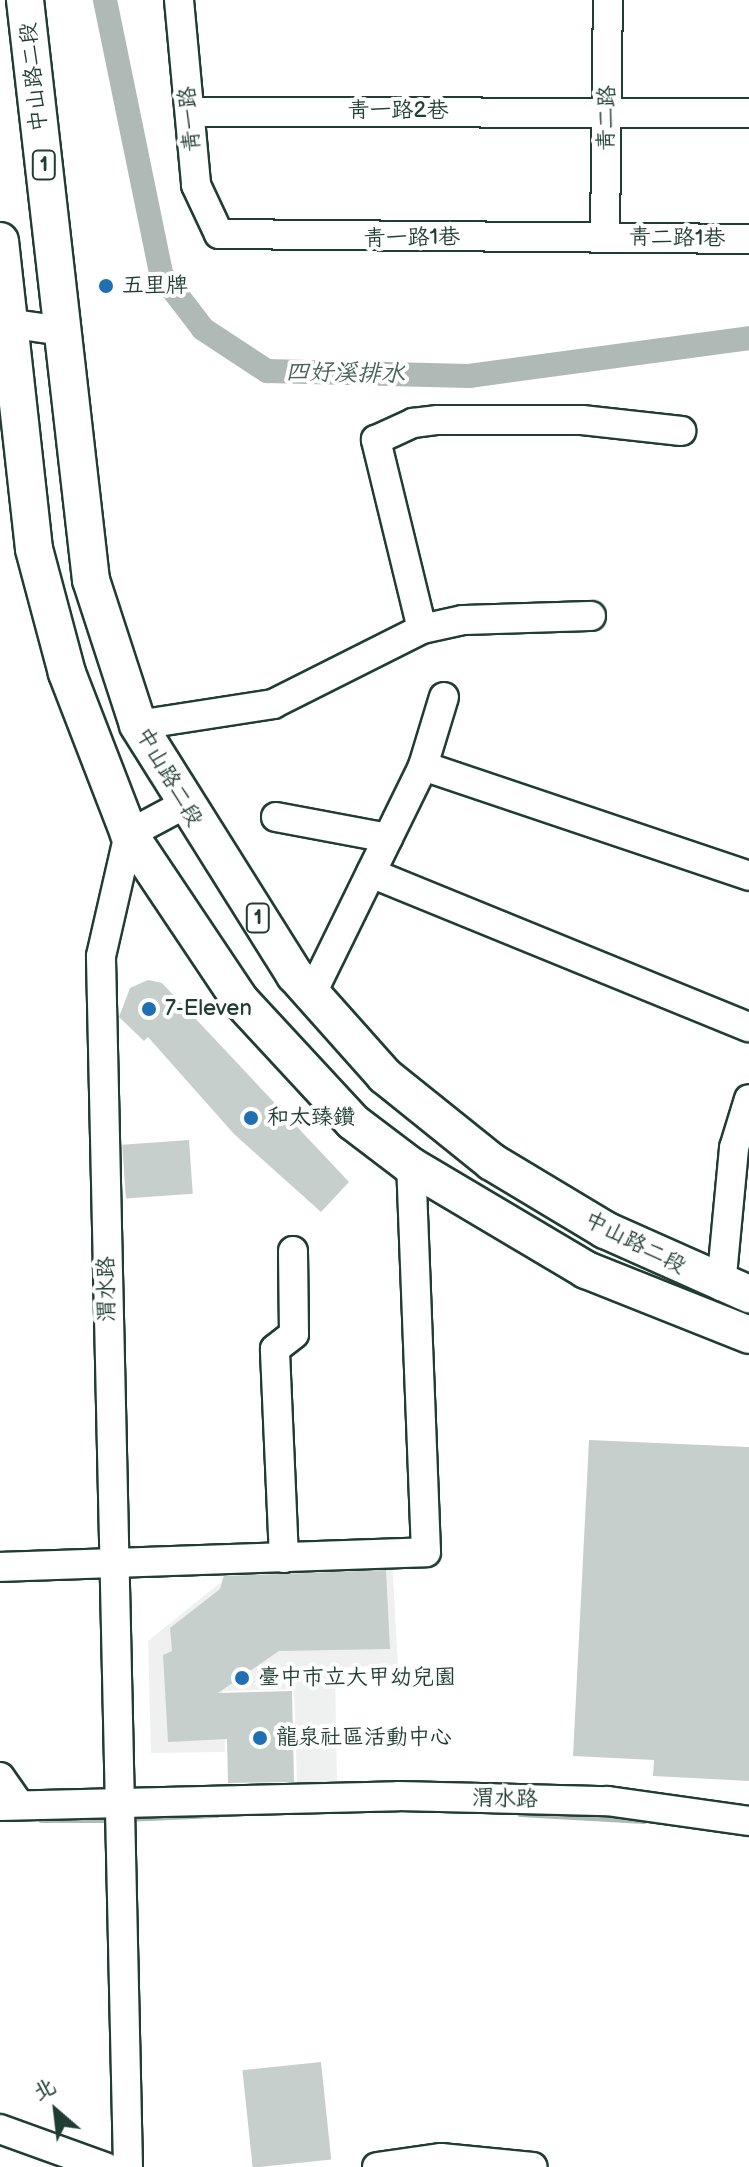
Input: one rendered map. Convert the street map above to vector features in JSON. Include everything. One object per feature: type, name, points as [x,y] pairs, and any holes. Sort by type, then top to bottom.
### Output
[{"type":"main road","name":"中山路二段","points":[[25,0],[91,580],[138,725],[183,805],[312,993],[385,1076],[492,1162],[605,1230],[735,1290]]},
{"type":"main road","name":"中山路二段","points":[[0,241],[5,324],[34,549],[67,673],[129,834],[240,1000],[353,1122],[411,1166],[586,1270],[749,1335]]},
{"type":"street","name":"青一路","points":[[179,0],[196,185],[219,234]]},
{"type":"street","name":"青二路","points":[[605,236],[608,0]]},
{"type":"street","name":"青一路2巷","points":[[190,112],[749,113]]},
{"type":"street","name":"青一路1巷","points":[[219,234],[605,236]]},
{"type":"street","name":"青二路1巷","points":[[605,236],[749,239]]},
{"type":"street","points":[[5,324],[63,331]]},
{"type":"street","points":[[422,629],[376,440],[413,423],[438,420],[582,420],[681,431]]},
{"type":"street","points":[[138,725],[273,704],[422,629],[463,620],[591,616]]},
{"type":"street","points":[[312,993],[423,766],[444,697]]},
{"type":"street","points":[[423,766],[749,876]]},
{"type":"street","points":[[129,834],[183,805]]},
{"type":"street","points":[[276,817],[388,838]]},
{"type":"street","name":"渭水路","points":[[128,2167],[111,1564],[101,956],[129,834]]},
{"type":"street","points":[[371,873],[749,1027]]},
{"type":"street","points":[[735,1290],[734,1148],[749,1099]]},
{"type":"street","points":[[0,1567],[426,1552],[411,1166]]},
{"type":"street","points":[[284,1558],[275,1349],[294,1334],[293,1251]]},
{"type":"street","points":[[0,1777],[9,1804]]},
{"type":"street","name":"渭水路","points":[[9,1804],[117,1808],[398,1796],[608,1801],[749,1821]]},
{"type":"street","points":[[0,2129],[105,2167]]},
{"type":"street","points":[[377,2167],[441,2158],[533,2167]]},
{"type":"shaded area","name":"臺中市立大甲幼兒園","points":[[392,1560],[398,1665],[335,1668],[337,1783],[297,1783],[294,1689],[223,1691],[225,1752],[151,1753],[148,1641],[221,1582],[222,1573]]},
{"type":"building","name":"和太臻鑽","points":[[148,980],[162,983],[349,1182],[321,1212],[234,1134],[148,1037],[144,1041],[119,1017],[130,988]]},
{"type":"building","points":[[189,1140],[193,1194],[126,1199],[122,1145]]},
{"type":"building","points":[[589,1440],[749,1447],[749,1781],[653,1776],[654,1760],[573,1756]]},
{"type":"building","name":"臺中市立大甲幼兒園","points":[[386,1570],[390,1649],[279,1651],[218,1693],[292,1691],[294,1782],[228,1783],[227,1739],[168,1742],[163,1655],[172,1651],[170,1628],[220,1589],[224,1576]]},
{"type":"building","points":[[321,2062],[331,2159],[253,2167],[242,2070]]},
{"type":"waterway","name":"四好溪排水","points":[[105,0],[161,274],[203,329],[267,371],[469,376],[749,338]]},
{"type":"waterway","points":[[520,1813],[644,1820]]},
{"type":"waterway","points":[[125,1818],[216,1814]]},
{"type":"waterway","points":[[41,1819],[112,1819]]},
{"type":"place","name":"五里牌","points":[[106,286]]},
{"type":"place","name":"7-Eleven","points":[[149,1009]]},
{"type":"place","name":"和太臻鑽","points":[[251,1118]]},
{"type":"place","name":"臺中市立大甲幼兒園","points":[[242,1678]]},
{"type":"place","name":"龍泉社區活動中心","points":[[260,1738]]}]
